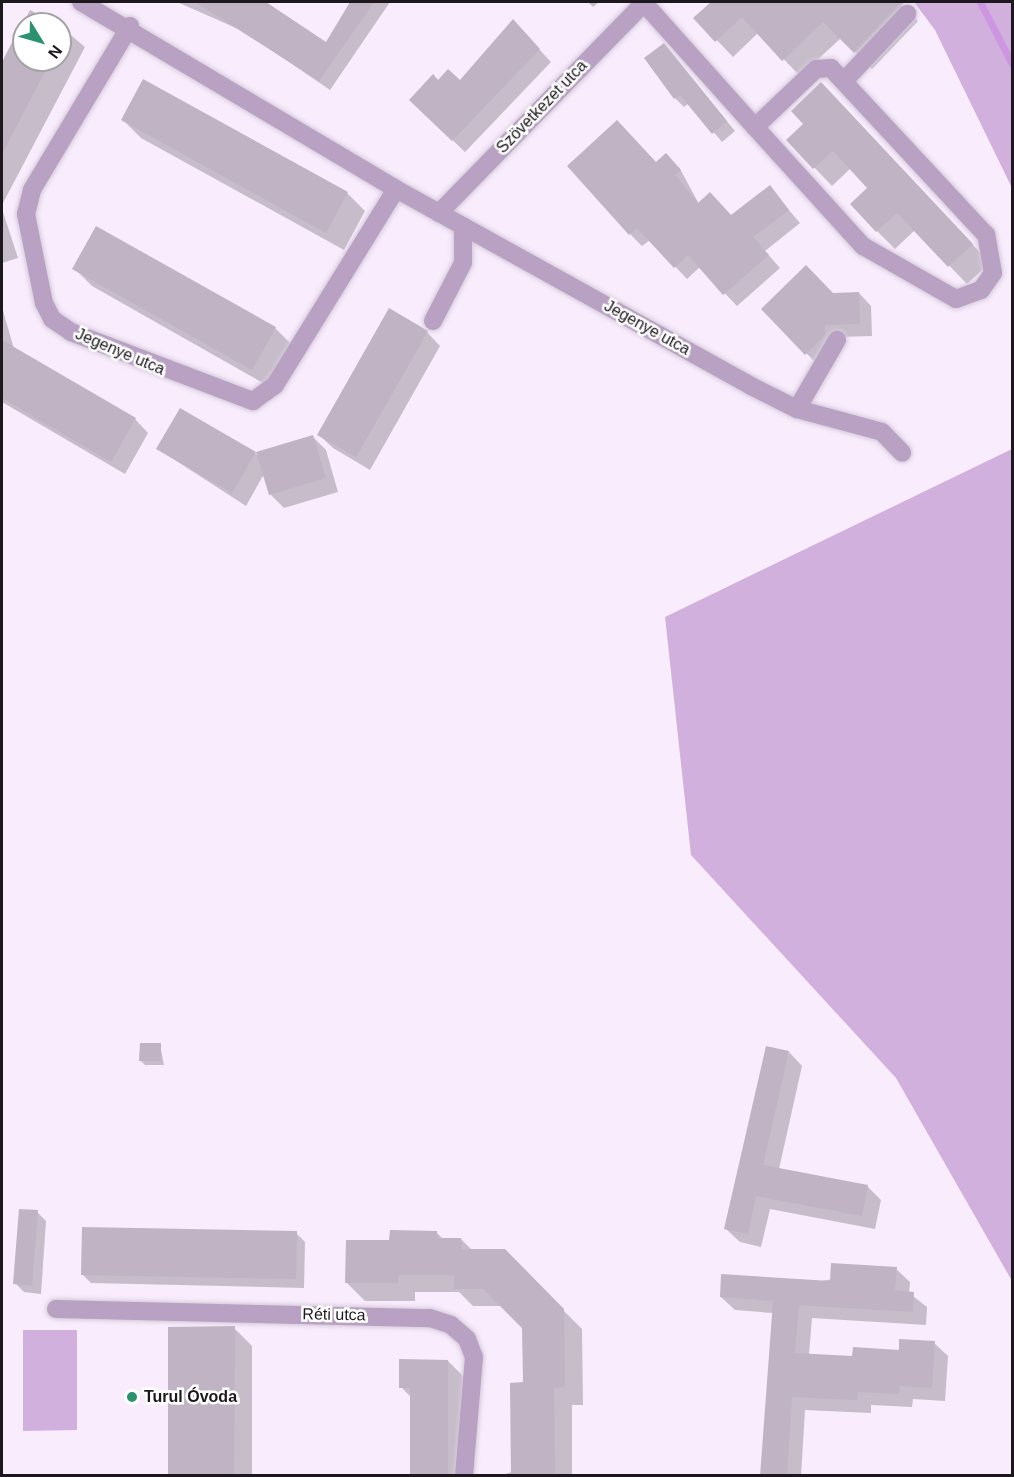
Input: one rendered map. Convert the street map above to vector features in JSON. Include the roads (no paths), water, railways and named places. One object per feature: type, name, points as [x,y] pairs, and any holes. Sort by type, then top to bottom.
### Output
[{"type":"street","name":"Jegenye utca","points":[[81,2],[130,26],[439,213],[797,409],[882,432],[902,453]]},
{"type":"street","points":[[644,2],[754,127],[863,246],[930,286],[956,298],[969,298],[993,273],[986,235],[845,80],[831,68],[816,69],[754,127]]},
{"type":"street","name":"Szövetkezet utca","points":[[439,213],[644,2]]},
{"type":"street","points":[[845,80],[907,14]]},
{"type":"street","name":"Jegenye utca","points":[[130,26],[32,190],[26,214],[44,303],[52,319],[72,332],[253,401],[275,385],[396,189]]},
{"type":"street","points":[[433,321],[463,263],[463,226]]},
{"type":"street","points":[[797,409],[837,340]]},
{"type":"street","name":"Réti utca","points":[[56,1309],[430,1318],[451,1324],[467,1339],[474,1357],[464,1476]]},
{"type":"waterway","points":[[980,2],[1012,64]]},
{"type":"place","name":"Turul Óvoda","points":[[132,1397]]}]
